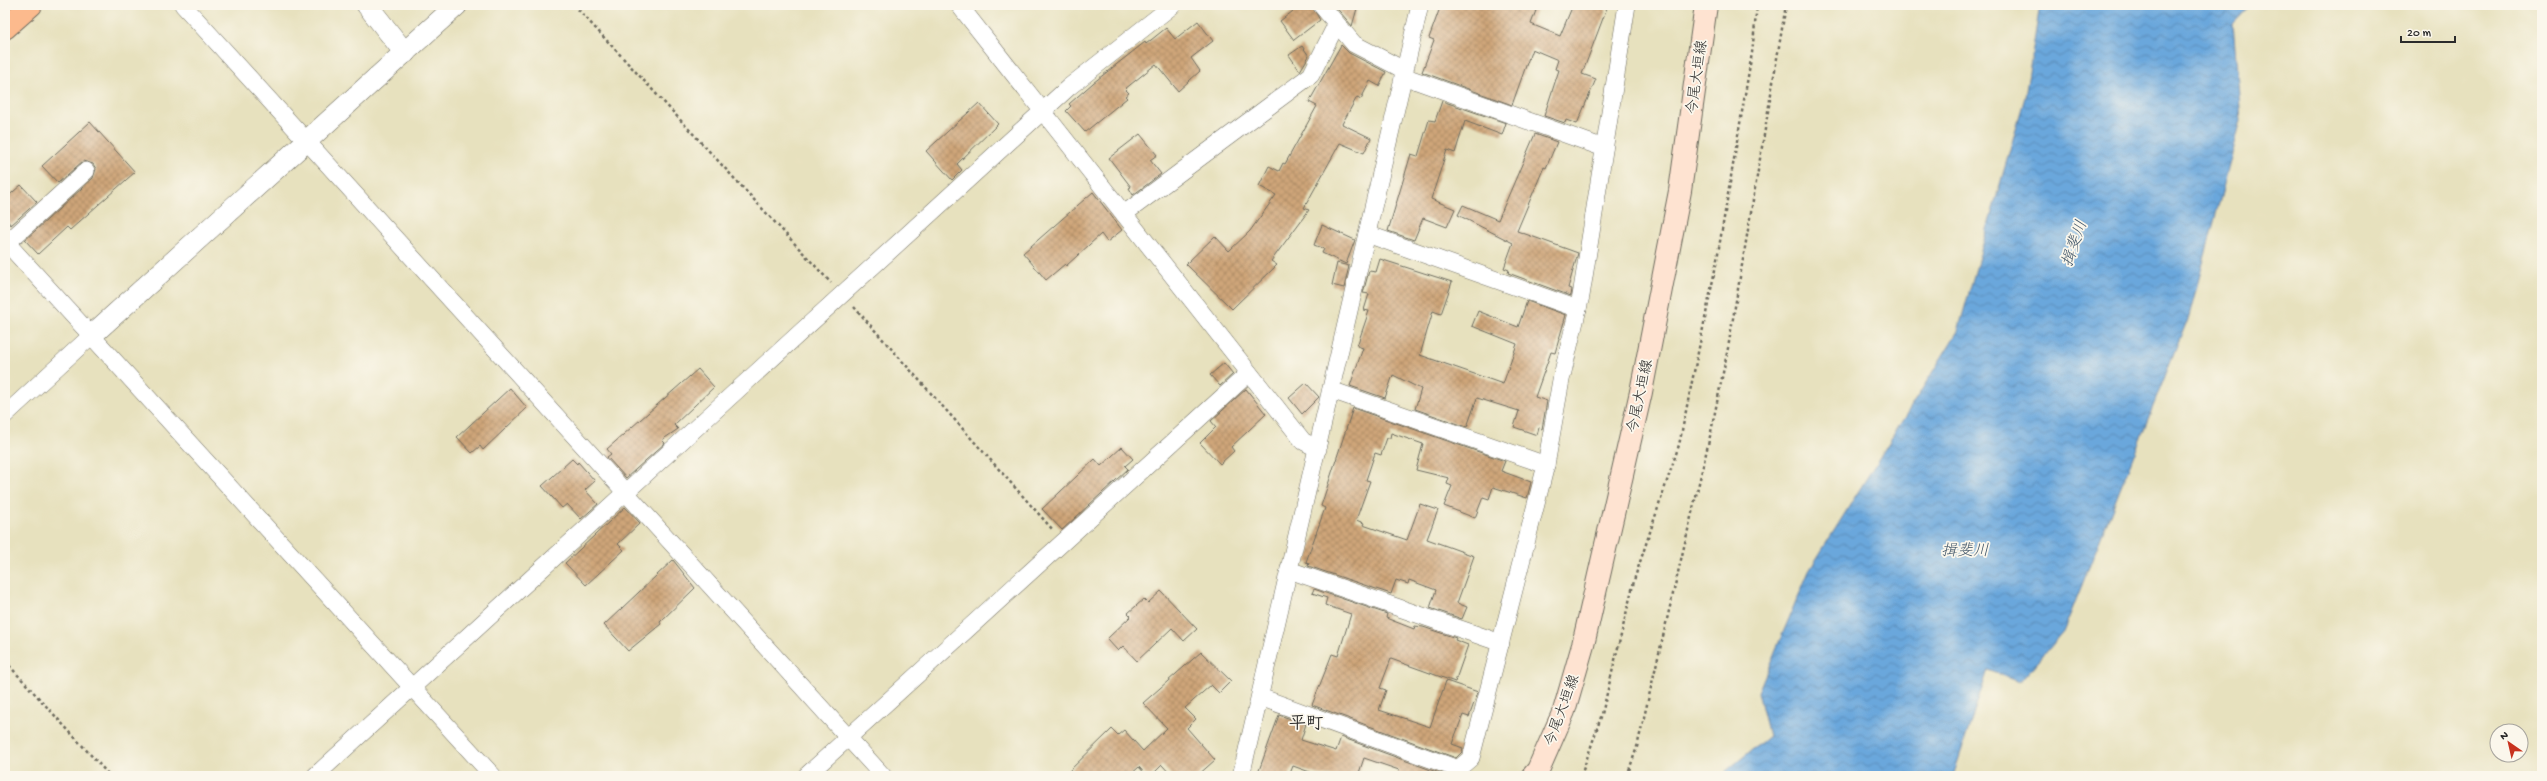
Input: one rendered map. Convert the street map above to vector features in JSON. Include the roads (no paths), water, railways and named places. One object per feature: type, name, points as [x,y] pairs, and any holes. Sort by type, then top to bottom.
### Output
[{"type":"main road","points":[[5,28],[31,5]]},
{"type":"main road","name":"今尾大垣線","points":[[1533,776],[1538,770],[1564,711],[1583,645],[1641,392],[1680,191],[1706,5]]},
{"type":"street","points":[[183,5],[883,776]]},
{"type":"street","points":[[367,5],[404,53]]},
{"type":"street","points":[[5,415],[456,5]]},
{"type":"street","points":[[959,5],[1303,441],[1318,448]]},
{"type":"street","points":[[315,776],[626,494],[1069,87],[1173,5]]},
{"type":"street","points":[[1321,5],[1336,25],[1354,44],[1403,73],[1604,148]]},
{"type":"street","points":[[1241,776],[1420,5]]},
{"type":"street","points":[[1260,697],[1458,769],[1471,758],[1546,465],[1561,380],[1578,309],[1627,5]]},
{"type":"street","points":[[1124,214],[1311,75],[1336,25]]},
{"type":"street","points":[[86,171],[6,242],[493,776]]},
{"type":"street","points":[[1367,234],[1578,309]]},
{"type":"street","points":[[806,776],[1249,373]]},
{"type":"street","points":[[1331,390],[1546,465]]},
{"type":"street","points":[[1289,570],[1501,643]]},
{"type":"water","name":"揖斐川","points":[[2040,5],[2250,5],[2233,23],[2241,120],[2189,316],[2064,630],[2020,682],[1988,670],[1953,776],[1725,776],[1726,771],[1769,736],[1758,692],[1809,571],[1958,331],[2025,97]]},
{"type":"district","name":"平町","points":[[1306,722]]}]
